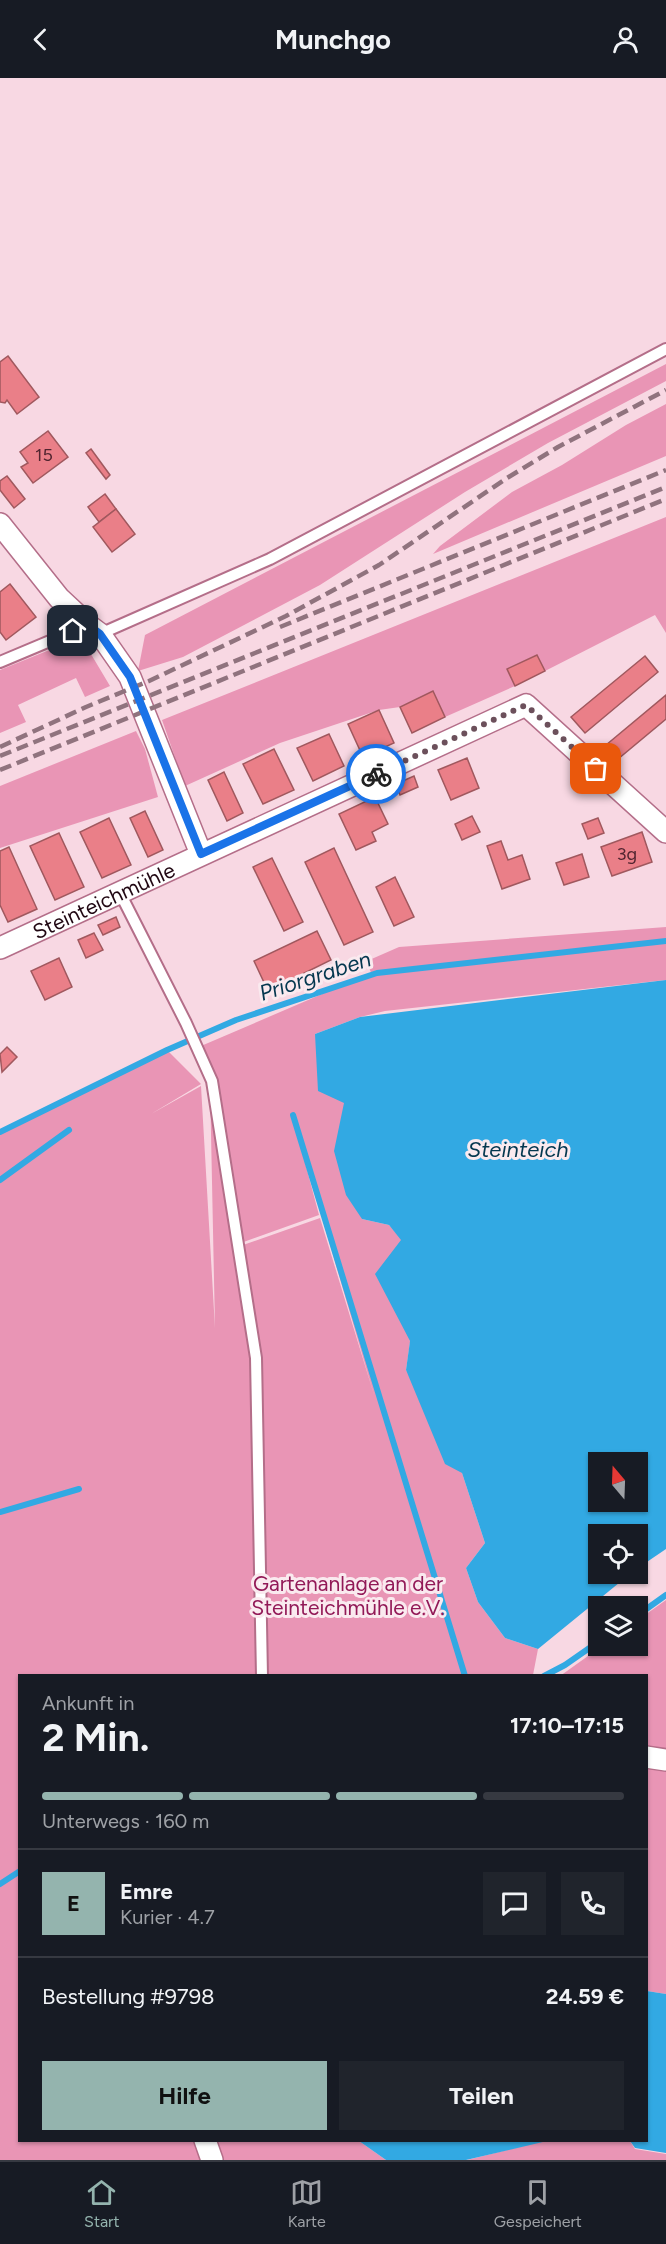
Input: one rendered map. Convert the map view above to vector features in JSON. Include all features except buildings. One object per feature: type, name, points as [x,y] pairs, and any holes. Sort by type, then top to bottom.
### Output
[{"type":"street","points":[[0,524],[59,598],[94,630],[130,677],[201,854]]},
{"type":"street","name":"Steinteichmühle","points":[[0,948],[526,705],[666,832]]},
{"type":"street","points":[[648,1757],[666,1760]]},
{"type":"street","points":[[206,2142],[212,2160]]},
{"type":"lane","points":[[0,662],[94,630],[270,558],[666,348]]},
{"type":"lane","points":[[120,893],[190,1031],[212,1080],[256,1358],[262,1674]]},
{"type":"green space","points":[[666,364],[666,381],[548,443],[465,492],[320,585],[183,657],[138,671],[145,635]]},
{"type":"green space","points":[[666,404],[666,456],[433,554],[440,546],[512,492]]},
{"type":"green space","points":[[666,517],[666,633],[655,615],[545,671],[537,655],[507,669],[515,686],[445,717],[432,692],[400,707],[379,710],[280,743],[185,786],[162,720]]},
{"type":"green space","points":[[82,639],[110,686],[85,697],[76,678],[18,705],[26,722],[0,733],[0,670],[74,640]]},
{"type":"green space","points":[[136,731],[145,749],[158,797],[0,848],[0,786]]},
{"type":"green space","name":"Gartenanlage an der Steinteichmühle e.V.","points":[[666,927],[666,980],[385,1011],[360,1017],[315,1034],[346,1102],[362,1219],[389,1225],[402,1240],[410,1342],[406,1370],[462,1473],[485,1543],[466,1568],[478,1602],[505,1638],[538,1649],[533,1674],[268,1674],[260,1359],[243,1245],[320,1218],[375,1398],[298,1136],[319,1215],[238,1244],[255,1361],[261,1674],[18,1674],[18,2142],[360,2142],[386,2160],[0,2160],[0,1133],[167,1050],[201,1084],[151,1114],[201,1086],[215,1328],[210,1084],[201,1046],[371,973],[367,961],[399,947]]},
{"type":"green space","points":[[666,1600],[666,1994],[648,1991],[648,1674],[563,1674],[588,1656],[648,1656],[648,1613]]},
{"type":"green space","points":[[539,2142],[631,2142],[635,2149],[666,2154],[666,2160],[467,2160]]},
{"type":"water","name":"Steinteich","points":[[666,980],[666,1549],[648,1561],[648,1524],[588,1524],[588,1584],[618,1584],[603,1596],[588,1596],[588,1608],[538,1649],[505,1638],[478,1602],[466,1568],[485,1543],[462,1473],[445,1464],[406,1370],[410,1341],[375,1274],[401,1240],[389,1225],[362,1219],[346,1195],[334,1151],[344,1103],[318,1091],[315,1034],[360,1017]]},
{"type":"water","points":[[648,1991],[666,1994],[666,2153],[635,2148],[631,2142],[648,2142]]},
{"type":"water","points":[[360,2142],[543,2142],[466,2160],[386,2160]]},
{"type":"waterway","name":"Priorgraben","points":[[0,1132],[167,1050],[236,1020],[377,973],[666,941]]},
{"type":"waterway","points":[[293,1115],[464,1674]]},
{"type":"waterway","points":[[0,1180],[69,1130]]},
{"type":"waterway","points":[[0,1512],[79,1489]]},
{"type":"waterway","points":[[648,1608],[666,1595]]},
{"type":"waterway","points":[[548,1674],[588,1649]]},
{"type":"waterway","points":[[0,1884],[18,1872]]},
{"type":"railway","points":[[0,747],[149,681],[286,616],[379,565],[507,478],[558,447],[666,390]]},
{"type":"railway","points":[[280,627],[666,470]]},
{"type":"railway","points":[[0,756],[666,487]]},
{"type":"railway","points":[[0,770],[666,499]]},
{"type":"way so far","points":[[376,774],[526,705],[596,769]]},
{"type":"route","points":[[73,631],[88,625],[100,634],[130,677],[201,854],[376,774]]}]
